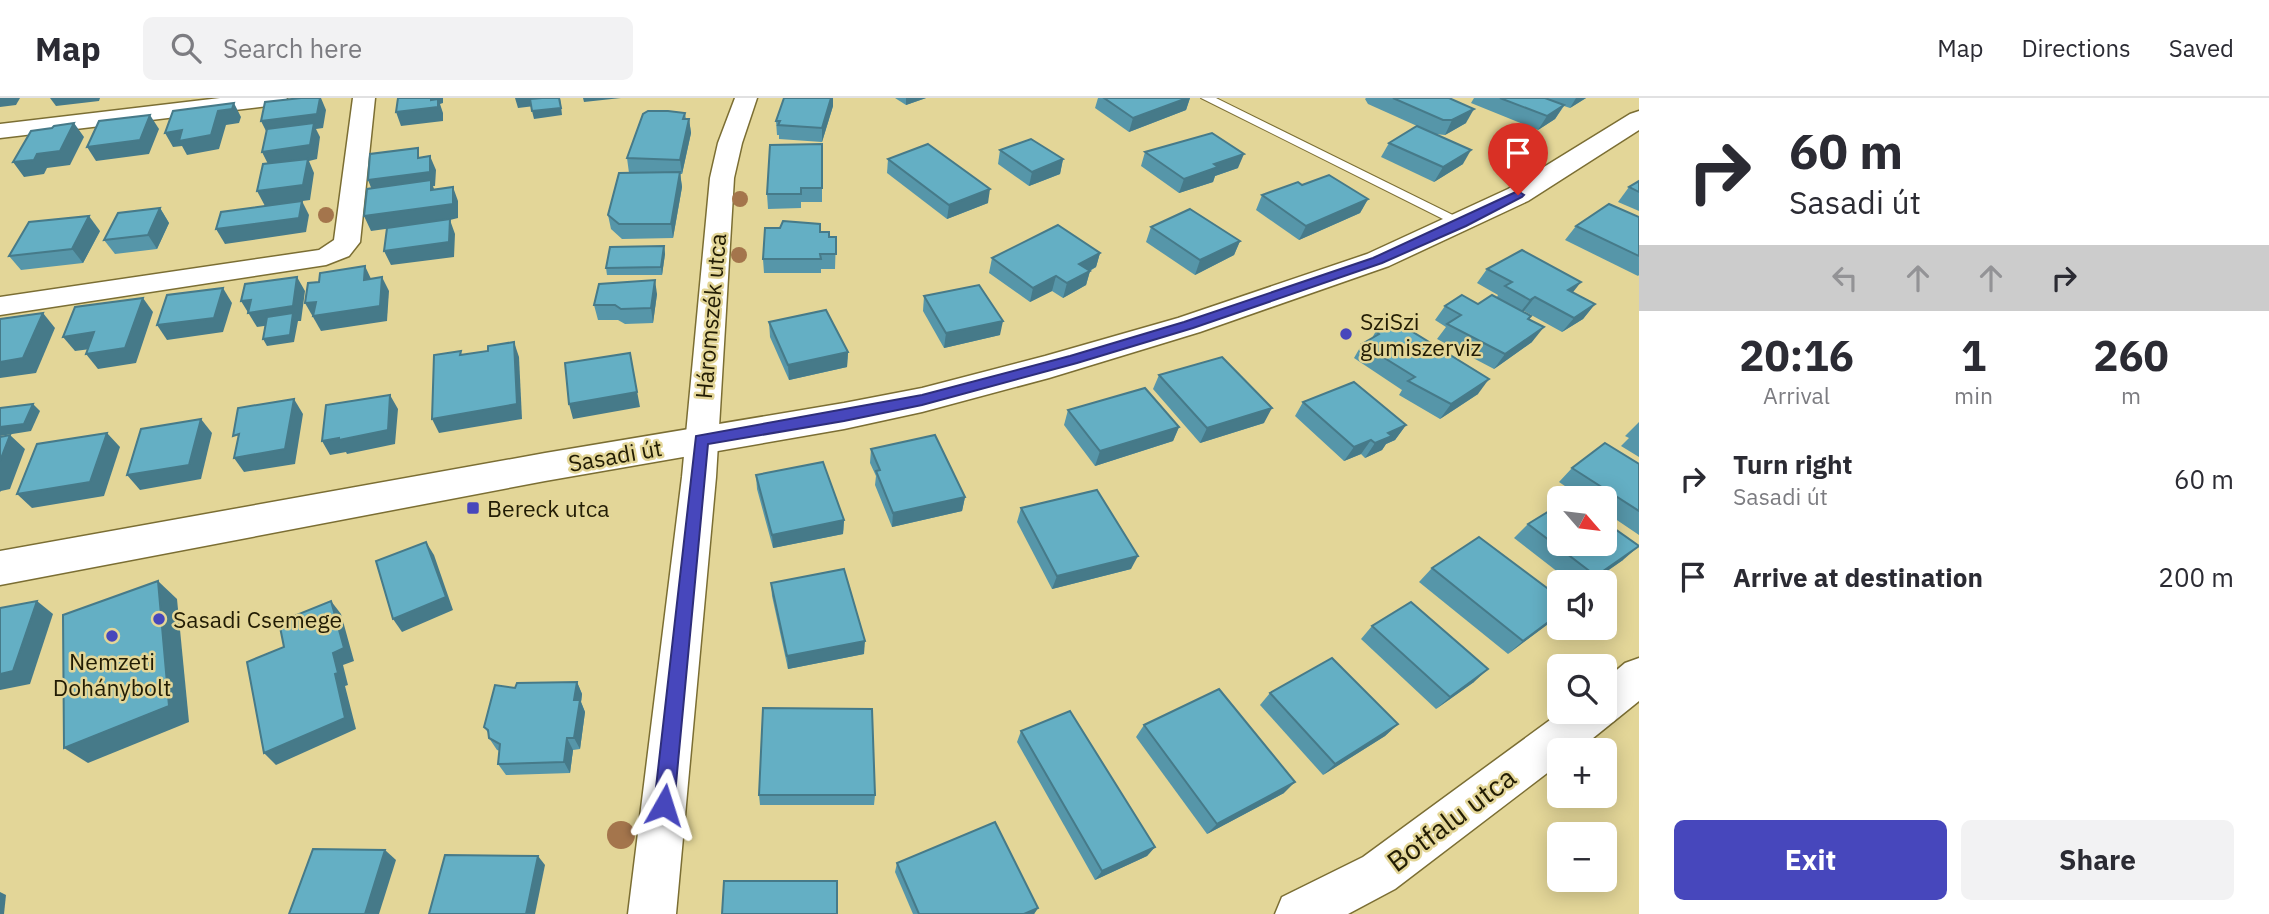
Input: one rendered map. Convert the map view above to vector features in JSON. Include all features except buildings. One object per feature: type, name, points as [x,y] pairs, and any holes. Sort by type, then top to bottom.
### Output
[{"type":"street","points":[[0,131],[276,98]]},
{"type":"street","points":[[0,306],[326,257],[340,250],[347,242],[364,98]]},
{"type":"street","name":"Háromszék utca","points":[[652,914],[701,440],[722,178],[730,143],[746,98]]},
{"type":"street","name":"Sasadi út","points":[[0,568],[896,405],[1049,367],[1310,285],[1378,260],[1518,195],[1639,119]]},
{"type":"street","points":[[1617,695],[1639,676]]},
{"type":"street","name":"Botfalu utca","points":[[1299,914],[1379,873],[1579,724]]},
{"type":"lane","points":[[1207,98],[1462,223]]},
{"type":"place","name":"SziSzi gumiszerviz","points":[[1346,334]]},
{"type":"place","name":"Bereck utca","points":[[473,508]]},
{"type":"place","name":"Sasadi Csemege","points":[[159,619]]},
{"type":"place","name":"Nemzeti Dohánybolt","points":[[112,636]]},
{"type":"route","points":[[664,805],[701,440],[922,400],[1073,360],[1189,325],[1378,260],[1518,195]]}]
